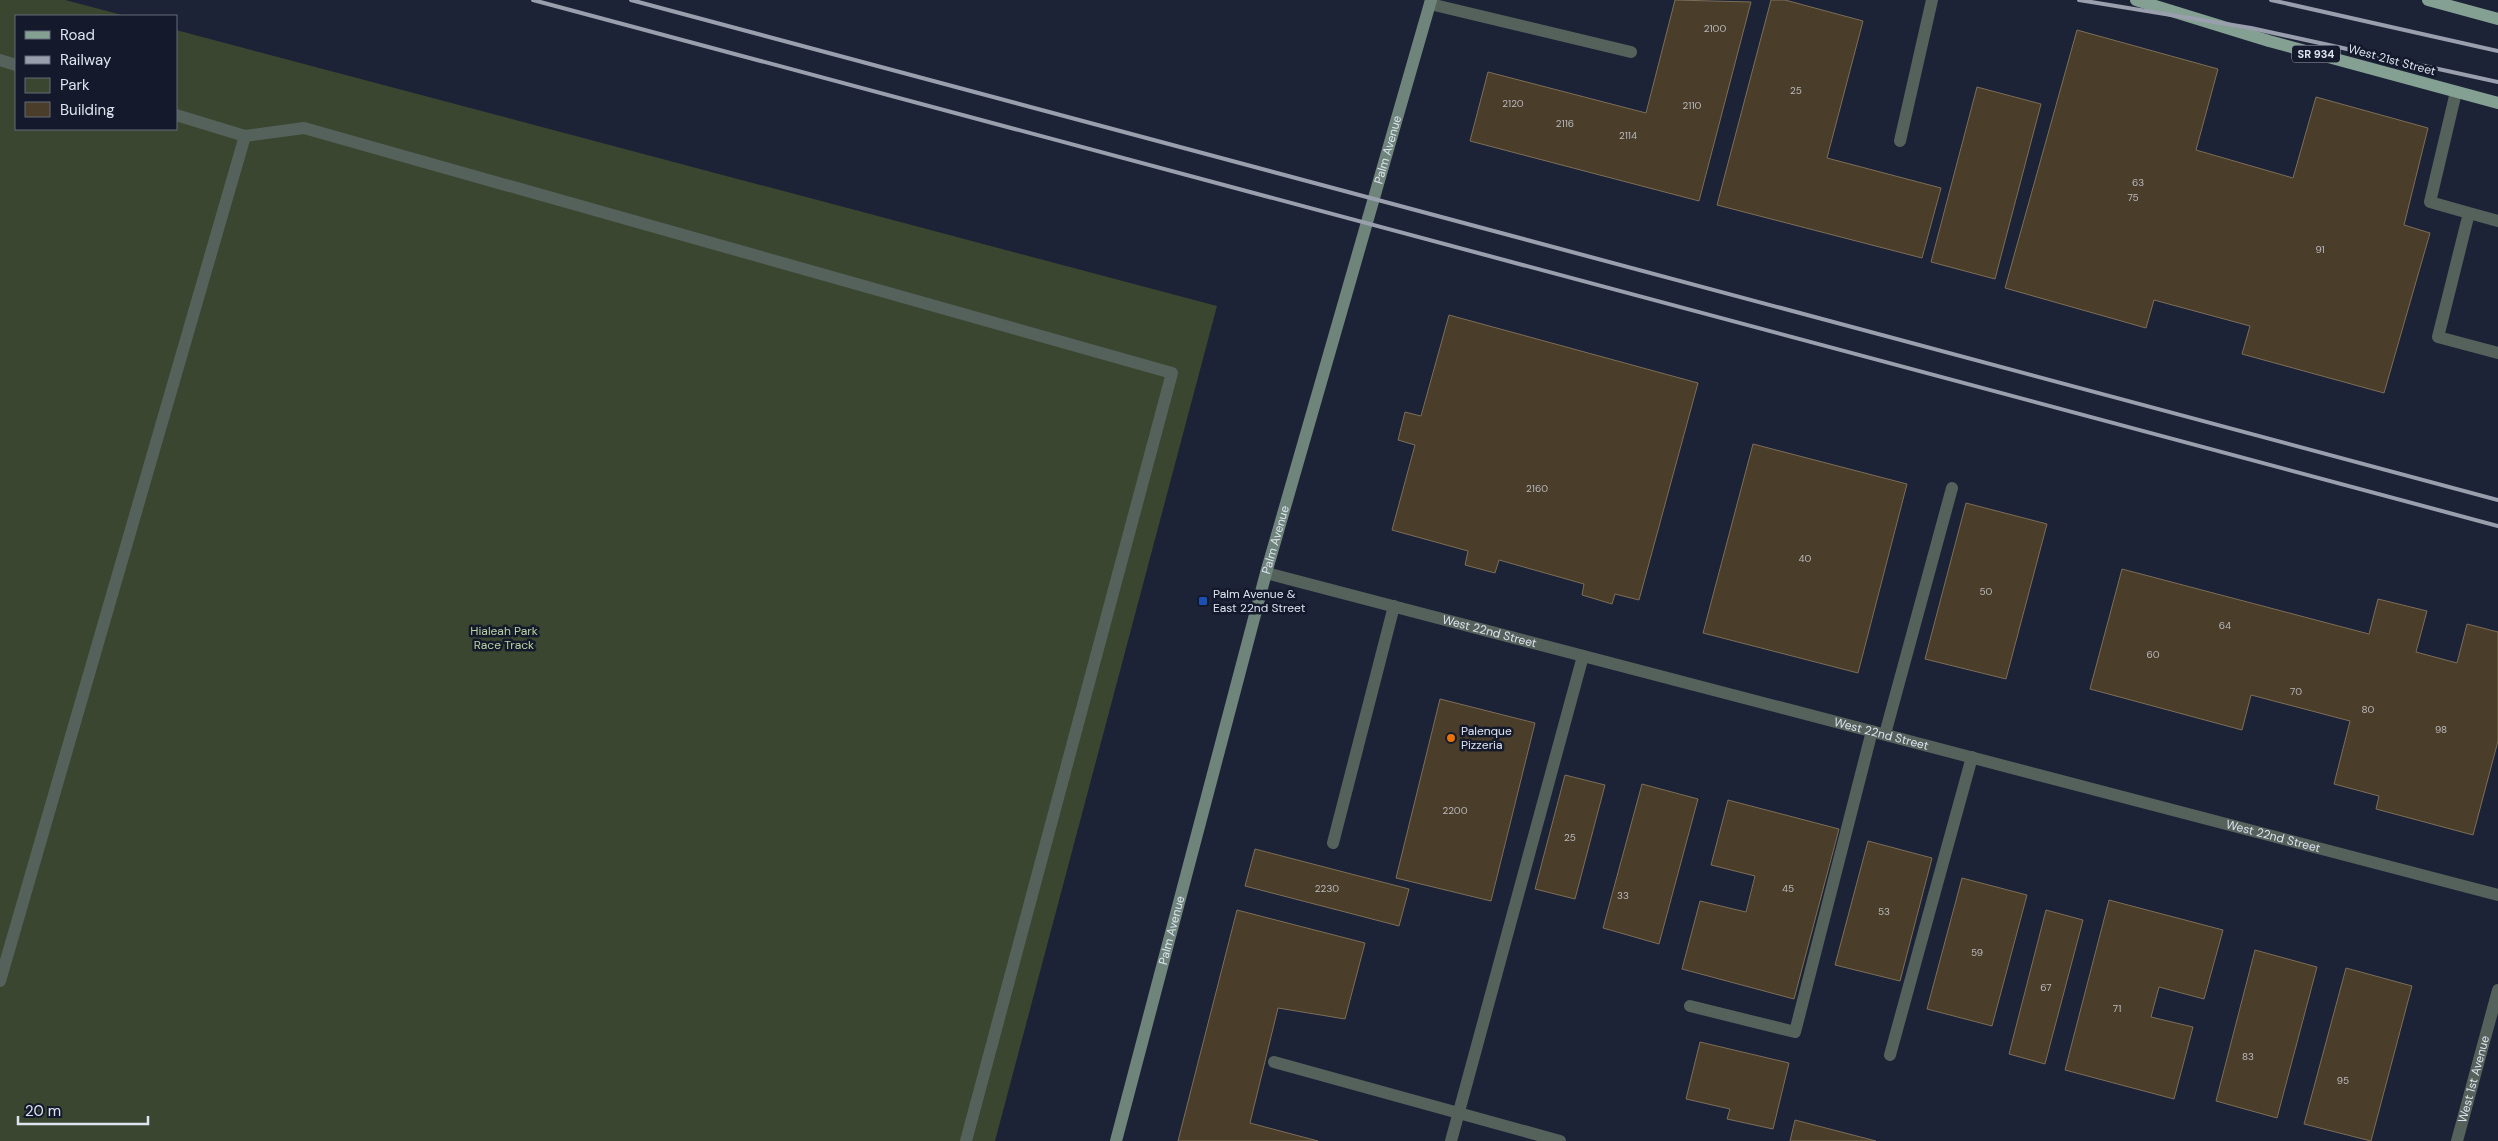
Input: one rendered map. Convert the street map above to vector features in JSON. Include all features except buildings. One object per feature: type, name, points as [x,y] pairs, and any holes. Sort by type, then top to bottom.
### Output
[{"type":"main road","name":"West 21st Street","points":[[2136,0],[2269,41],[2498,103]]},
{"type":"main road","points":[[2428,0],[2498,19]]},
{"type":"main road","name":"Palm Avenue","points":[[1116,1141],[1266,572],[1430,2]]},
{"type":"street","points":[[1900,141],[1932,0]]},
{"type":"street","points":[[1430,2],[1631,52]]},
{"type":"street","points":[[0,60],[15,65]]},
{"type":"street","points":[[2456,92],[2430,202],[2498,221]]},
{"type":"street","points":[[178,116],[245,136],[304,128],[1172,373],[966,1141]]},
{"type":"street","points":[[0,981],[245,136]]},
{"type":"street","points":[[2469,213],[2438,337],[2498,352]]},
{"type":"street","points":[[1690,1006],[1795,1032],[1878,733],[1952,488]]},
{"type":"street","name":"West 22nd Street","points":[[1266,572],[2498,895]]},
{"type":"street","points":[[1332,842],[1394,606]]},
{"type":"street","points":[[1451,1141],[1583,656]]},
{"type":"street","points":[[1890,1055],[1972,757]]},
{"type":"street","name":"West 1st Avenue","points":[[2457,1141],[2498,990]]},
{"type":"street","points":[[1274,1062],[1560,1141]]},
{"type":"green space","name":"Hialeah Park Race Track","points":[[0,0],[65,0],[122,15],[15,15],[15,130],[178,130],[178,31],[1217,306],[995,1141],[0,1141]]},
{"type":"railway","points":[[533,0],[2498,526]]},
{"type":"railway","points":[[631,0],[2498,500]]},
{"type":"railway","points":[[2079,0],[2251,28],[2498,82]]},
{"type":"railway","points":[[2271,0],[2498,51]]},
{"type":"place","name":"Palm Avenue & East 22nd Street","points":[[1203,601]]},
{"type":"place","name":"Palenque Pizzeria","points":[[1451,738]]}]
